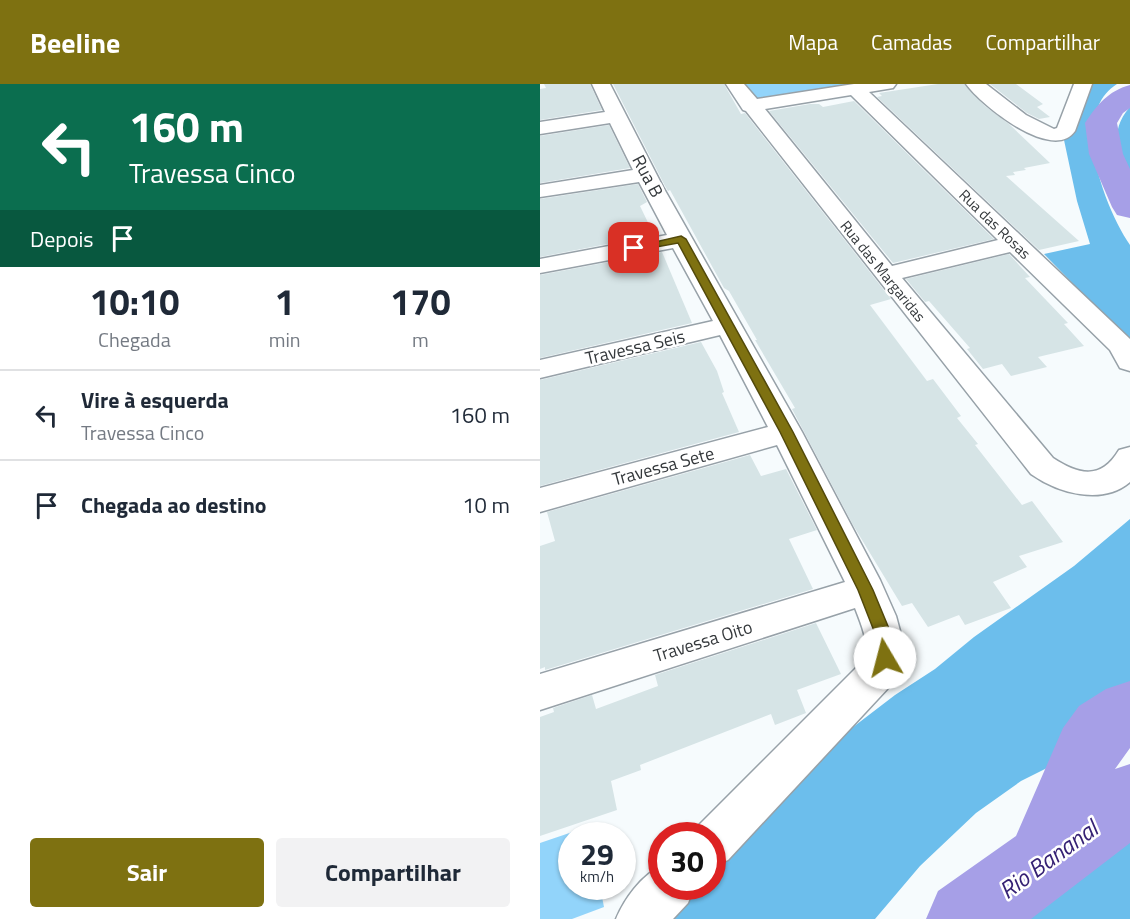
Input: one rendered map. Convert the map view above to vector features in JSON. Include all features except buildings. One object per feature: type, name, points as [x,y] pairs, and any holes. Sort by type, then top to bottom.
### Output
[{"type":"street","name":"Rua B","points":[[601,84],[681,239],[787,432],[866,590],[884,636],[886,653],[882,667],[726,830]]},
{"type":"street","name":"Rua das Margaridas","points":[[735,84],[750,106],[1033,456],[1053,474],[1079,483],[1106,481],[1125,469],[1130,458]]},
{"type":"street","points":[[750,106],[887,84]]},
{"type":"street","points":[[975,84],[1037,132],[1052,135],[1064,133],[1083,84]]},
{"type":"street","name":"Rua das Rosas","points":[[855,89],[1109,334],[1130,362]]},
{"type":"street","points":[[540,128],[616,116]]},
{"type":"street","points":[[540,191],[647,174]]},
{"type":"street","points":[[540,266],[681,239]]},
{"type":"street","points":[[886,275],[1016,243]]},
{"type":"street","name":"Travessa Seis","points":[[540,369],[730,325]]},
{"type":"street","name":"Travessa Sete","points":[[540,500],[787,432]]},
{"type":"street","name":"Travessa Oito","points":[[540,692],[866,590]]},
{"type":"street","points":[[640,919],[658,900]]},
{"type":"shaded area","points":[[743,84],[865,84],[759,102]]},
{"type":"shaded area","points":[[1087,84],[1117,84],[1102,98],[1095,117],[1093,139],[1102,186],[1120,229],[1130,245],[1130,342],[1044,254],[1090,244],[1077,201],[1064,140]]},
{"type":"shaded area","points":[[1130,107],[1130,182],[1120,153],[1117,135],[1123,117]]},
{"type":"shaded area","points":[[1130,519],[1130,699],[1083,735],[1049,767],[1021,781],[976,813],[920,866],[875,919],[666,919],[684,900],[726,900],[726,855],[831,744],[895,695],[935,669],[974,637],[1074,566]]},
{"type":"shaded area","points":[[558,837],[558,900],[603,900],[604,907],[572,919],[540,919],[540,843]]},
{"type":"shaded area","points":[[1130,837],[1130,919],[1018,919]]},
{"type":"waterway","name":"Rio Bananal","points":[[1130,94],[1111,107],[1101,123],[1106,154],[1130,207]]},
{"type":"waterway","points":[[1043,862],[1065,813],[1087,751],[1103,728],[1130,711]]},
{"type":"waterway","name":"Rio Bananal","points":[[966,919],[1130,799]]},
{"type":"route","points":[[634,248],[681,239],[787,432],[866,590],[884,636],[885,658]]}]
